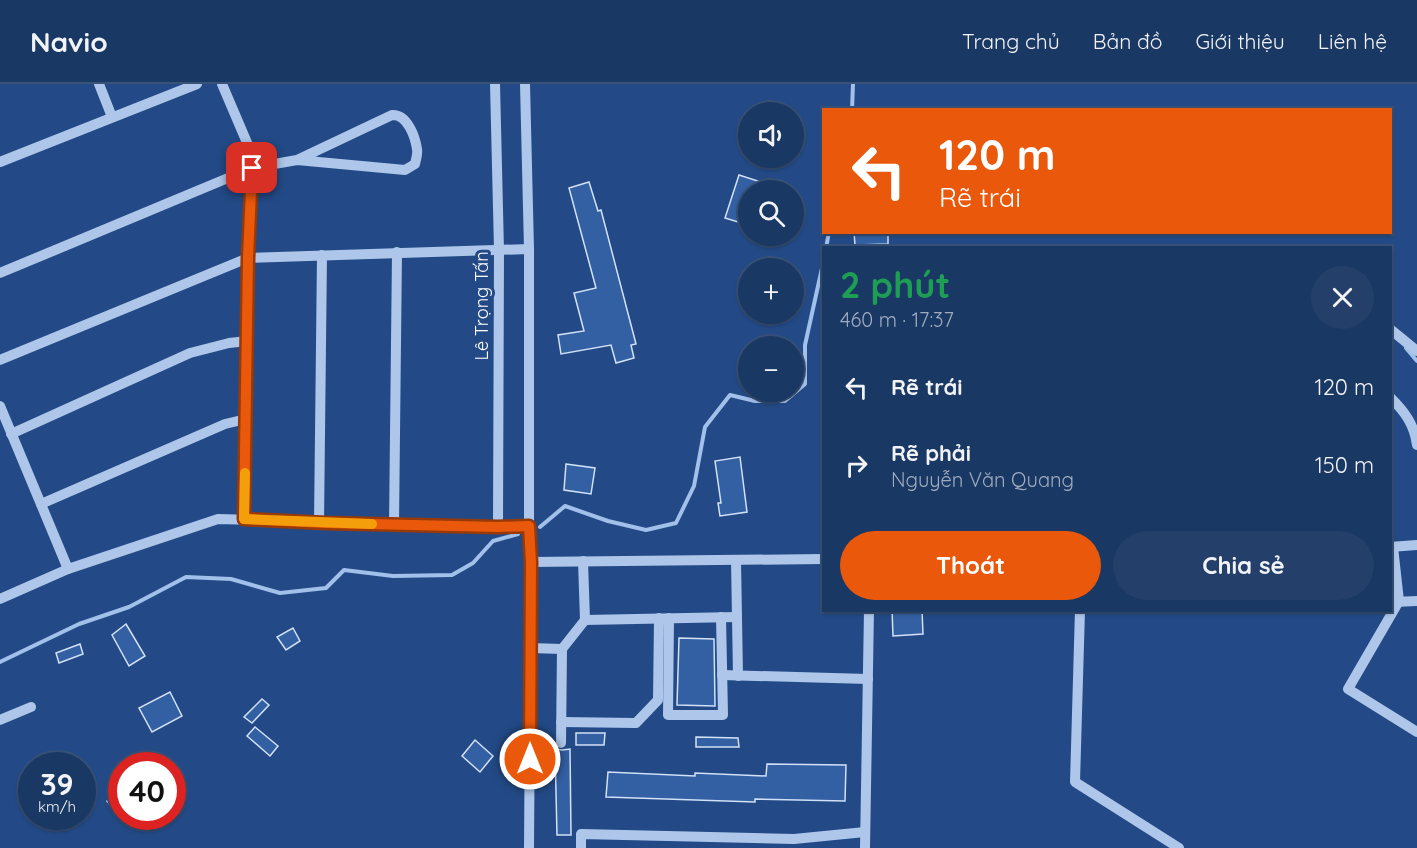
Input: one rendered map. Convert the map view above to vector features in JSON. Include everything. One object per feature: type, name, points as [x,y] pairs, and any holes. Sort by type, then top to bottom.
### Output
[{"type":"street","points":[[99,84],[112,117]]},
{"type":"street","points":[[0,162],[196,84]]},
{"type":"street","points":[[222,84],[251,152],[252,168],[248,258],[244,519]]},
{"type":"street","name":"Lê Trọng Tấn","points":[[495,84],[499,250],[498,527]]},
{"type":"street","points":[[525,84],[529,249],[531,562],[529,848]]},
{"type":"street","points":[[0,273],[252,168],[297,160],[392,115],[398,115],[405,120],[418,151],[415,164],[405,170],[297,160]]},
{"type":"street","points":[[0,360],[248,258],[529,249]]},
{"type":"street","points":[[394,525],[398,252]]},
{"type":"street","points":[[319,523],[322,255]]},
{"type":"street","points":[[1392,330],[1417,351]]},
{"type":"street","points":[[11,434],[190,353],[247,341]]},
{"type":"street","points":[[1392,399],[1406,413],[1415,430],[1417,445]]},
{"type":"street","points":[[0,406],[68,569]]},
{"type":"street","points":[[41,504],[225,424],[246,419]]},
{"type":"street","points":[[0,599],[68,569],[218,519],[394,525],[529,526]]},
{"type":"street","points":[[1417,544],[1392,547],[1395,602],[1417,601]]},
{"type":"street","points":[[531,562],[822,559]]},
{"type":"street","points":[[736,560],[738,676]]},
{"type":"street","points":[[561,742],[562,649],[585,620],[583,561]]},
{"type":"street","points":[[865,848],[869,612]]},
{"type":"street","points":[[1080,612],[1075,782],[1179,848]]},
{"type":"street","points":[[1390,612],[1348,689],[1417,732]]},
{"type":"street","points":[[664,618],[668,715],[723,715],[721,617]]},
{"type":"street","points":[[585,620],[737,617]]},
{"type":"street","points":[[561,722],[636,723],[658,700],[664,618]]},
{"type":"street","points":[[530,648],[562,649]]},
{"type":"street","points":[[722,675],[868,679]]},
{"type":"street","points":[[0,720],[31,707]]},
{"type":"street","points":[[581,848],[581,834],[794,843],[865,832]]},
{"type":"building","points":[[739,175],[755,180],[738,180],[738,222],[725,218]]},
{"type":"building","points":[[589,182],[598,211],[601,210],[636,344],[631,345],[634,358],[616,363],[611,345],[561,354],[558,335],[584,331],[574,293],[596,288],[569,188]]},
{"type":"building","points":[[854,234],[888,234],[888,244],[855,245]]},
{"type":"building","points":[[740,457],[747,512],[720,516],[718,503],[721,503],[715,461]]},
{"type":"building","points":[[566,464],[595,468],[591,494],[564,490]]},
{"type":"building","points":[[892,612],[922,612],[923,634],[893,636]]},
{"type":"building","points":[[126,624],[145,656],[129,666],[112,635]]},
{"type":"building","points":[[293,628],[300,641],[286,650],[277,637]]},
{"type":"building","points":[[679,638],[714,639],[715,706],[677,705]]},
{"type":"building","points":[[80,644],[83,654],[59,663],[56,653]]},
{"type":"building","points":[[170,692],[182,716],[152,732],[139,708]]},
{"type":"building","points":[[262,699],[269,705],[252,723],[244,717]]},
{"type":"building","points":[[255,727],[278,746],[270,756],[247,736]]},
{"type":"building","points":[[576,733],[605,733],[604,745],[576,745]]},
{"type":"building","points":[[696,737],[738,738],[739,747],[696,747]]},
{"type":"building","points":[[475,740],[493,756],[480,772],[462,756]]},
{"type":"building","points":[[555,749],[570,749],[571,835],[557,835]]},
{"type":"building","points":[[767,764],[846,765],[845,801],[755,799],[755,802],[606,797],[608,772],[766,776]]},
{"type":"waterway","points":[[852,108],[853,84]]},
{"type":"waterway","points":[[826,246],[829,234]]},
{"type":"waterway","points":[[540,527],[565,506],[608,521],[646,530],[676,523],[694,486],[705,427],[730,395],[755,401],[785,401],[805,384],[805,345],[822,268]]},
{"type":"waterway","points":[[1406,348],[1417,361]]},
{"type":"waterway","points":[[0,662],[79,624],[129,607],[186,577],[231,579],[280,593],[326,588],[344,570],[393,576],[452,575],[473,563],[493,541],[518,534]]},
{"type":"slow traffic","points":[[245,473],[244,519],[372,524]]},
{"type":"route","points":[[252,168],[248,258],[244,519],[326,523],[529,526],[531,562],[530,759]]}]
